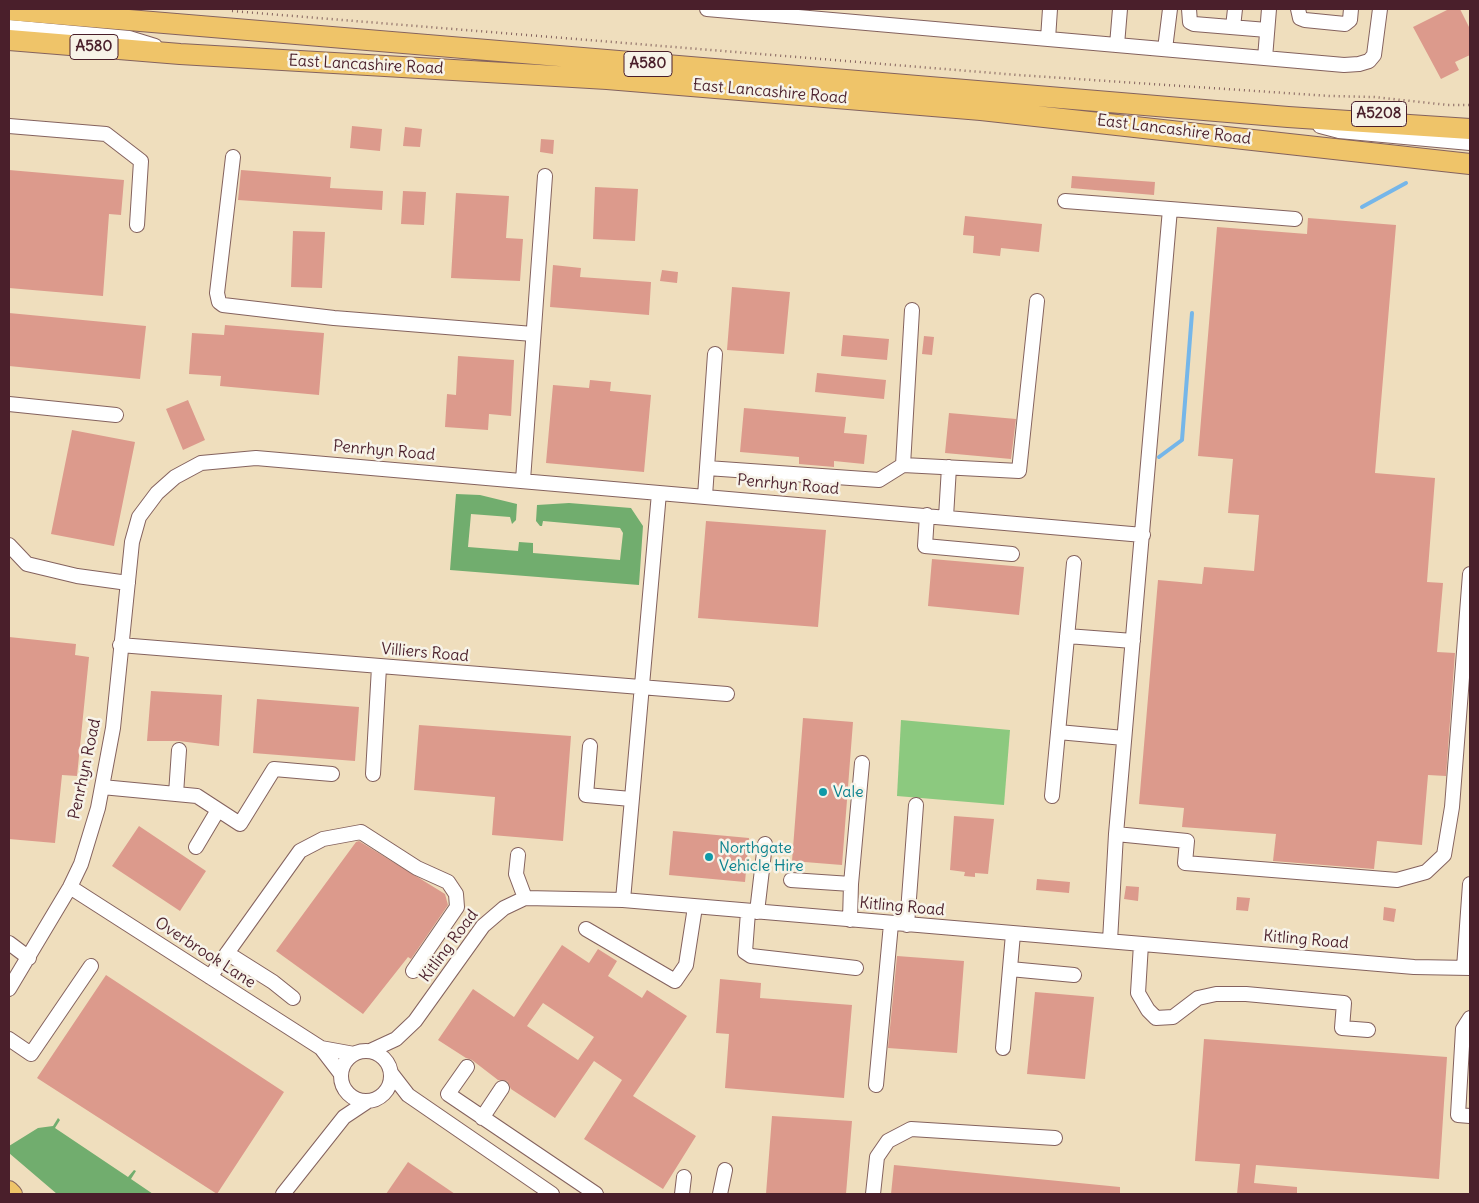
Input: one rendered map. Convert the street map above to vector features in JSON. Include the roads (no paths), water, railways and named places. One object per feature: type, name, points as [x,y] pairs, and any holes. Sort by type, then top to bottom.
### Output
[{"type":"highway","name":"East Lancashire Road","points":[[9,10],[1288,117],[1470,129]]},
{"type":"highway","name":"East Lancashire Road","points":[[9,40],[180,54],[607,79],[971,109],[1470,164]]},
{"type":"main road","name":"A5208","points":[[1288,117],[1318,109],[1470,118]]},
{"type":"main road","points":[[9,1190],[13,1194]]},
{"type":"street","points":[[707,9],[1344,65],[1369,60],[1374,55],[1380,9]]},
{"type":"street","points":[[1048,38],[1050,9]]},
{"type":"street","points":[[1117,45],[1120,9]]},
{"type":"street","points":[[1165,49],[1170,9]]},
{"type":"street","points":[[1189,9],[1190,22],[1194,24],[1267,30]]},
{"type":"street","points":[[1233,27],[1235,9]]},
{"type":"street","points":[[1265,58],[1269,9]]},
{"type":"street","points":[[1298,9],[1300,18],[1305,20],[1345,24],[1350,20],[1351,9]]},
{"type":"street","points":[[9,27],[129,38],[180,54]]},
{"type":"street","points":[[1288,117],[1339,131],[1470,144]]},
{"type":"street","points":[[9,126],[106,134],[141,161],[137,225]]},
{"type":"street","points":[[233,157],[217,293],[218,302],[223,306],[334,318],[533,334]]},
{"type":"street","points":[[1441,161],[1470,176]]},
{"type":"street","points":[[523,480],[545,176]]},
{"type":"street","points":[[1065,200],[1295,218]]},
{"type":"street","points":[[1110,941],[1116,834],[1170,209]]},
{"type":"street","points":[[707,468],[879,480],[903,465],[1019,472],[1038,301]]},
{"type":"street","points":[[903,465],[912,310]]},
{"type":"street","points":[[706,496],[715,354]]},
{"type":"street","points":[[9,404],[116,415]]},
{"type":"street","name":"Penrhyn Road","points":[[9,988],[29,958],[70,887],[80,864],[102,788],[114,728],[120,645],[132,542],[140,517],[157,493],[175,477],[202,463],[256,458],[1143,535]]},
{"type":"street","points":[[946,517],[949,467]]},
{"type":"street","points":[[622,900],[659,493]]},
{"type":"street","points":[[927,515],[925,546],[1012,554]]},
{"type":"street","points":[[9,545],[27,564],[77,576],[128,583]]},
{"type":"street","points":[[1052,796],[1074,563]]},
{"type":"street","points":[[1116,834],[1187,841],[1185,863],[1398,880],[1426,872],[1444,854],[1452,807],[1470,574]]},
{"type":"street","points":[[1067,636],[1133,641]]},
{"type":"street","name":"Villiers Road","points":[[120,645],[727,694]]},
{"type":"street","points":[[373,774],[379,667]]},
{"type":"street","points":[[1058,732],[1124,738]]},
{"type":"street","points":[[590,746],[586,795],[631,800]]},
{"type":"street","points":[[176,794],[179,750]]},
{"type":"street","points":[[850,920],[851,884],[862,763]]},
{"type":"street","points":[[102,788],[197,796],[240,824],[274,769],[332,774]]},
{"type":"street","points":[[907,925],[916,804]]},
{"type":"street","points":[[196,847],[218,810]]},
{"type":"street","points":[[210,976],[300,852],[323,840],[361,832],[417,868],[448,882],[456,894],[457,906],[413,971]]},
{"type":"street","points":[[765,844],[745,952],[751,956],[856,968]]},
{"type":"street","points":[[518,855],[516,874],[525,898]]},
{"type":"street","points":[[791,880],[851,884]]},
{"type":"street","points":[[1467,968],[1470,884]]},
{"type":"street","name":"Overbrook Lane","points":[[70,887],[321,1048],[342,1074]]},
{"type":"street","name":"Kitling Road","points":[[370,1051],[396,1039],[415,1022],[483,926],[504,908],[525,898],[622,900],[1414,967],[1467,968]]},
{"type":"street","points":[[586,930],[675,981],[686,965],[695,907]]},
{"type":"street","points":[[876,1086],[891,924]]},
{"type":"street","points":[[1003,1048],[1013,934]]},
{"type":"street","points":[[9,943],[29,958]]},
{"type":"street","points":[[1141,944],[1138,993],[1148,1010],[1156,1018],[1173,1017],[1198,998],[1216,994],[1246,994],[1344,1002],[1342,1028],[1368,1030]]},
{"type":"street","points":[[227,953],[273,982],[293,998]]},
{"type":"street","points":[[9,1039],[31,1054],[91,966]]},
{"type":"street","points":[[1010,970],[1074,975]]},
{"type":"street","points":[[1470,1018],[1463,1029],[1458,1115],[1470,1116]]},
{"type":"street","points":[[383,1095],[391,1081],[390,1069],[396,1039]]},
{"type":"street","name":"Overbrook Lane","points":[[321,1048],[354,1054]]},
{"type":"street","points":[[344,1118],[346,1091],[342,1074],[343,1066],[354,1054],[370,1051],[384,1058],[408,1095],[546,1193]]},
{"type":"street","points":[[467,1067],[448,1094],[594,1194]]},
{"type":"street","points":[[482,1118],[502,1088]]},
{"type":"street","points":[[346,1091],[360,1100],[368,1101]]},
{"type":"street","points":[[283,1194],[344,1118],[368,1101],[383,1095],[408,1095]]},
{"type":"street","points":[[454,1126],[468,1109]]},
{"type":"street","points":[[873,1194],[877,1157],[888,1141],[911,1128],[1055,1138]]},
{"type":"street","points":[[720,1194],[725,1170]]},
{"type":"street","points":[[682,1194],[684,1177]]},
{"type":"waterway","points":[[1362,207],[1406,183]]},
{"type":"waterway","points":[[1159,457],[1182,440],[1192,313]]},
{"type":"place","name":"Vale","points":[[823,792]]},
{"type":"place","name":"Northgate Vehicle Hire","points":[[709,857]]}]
